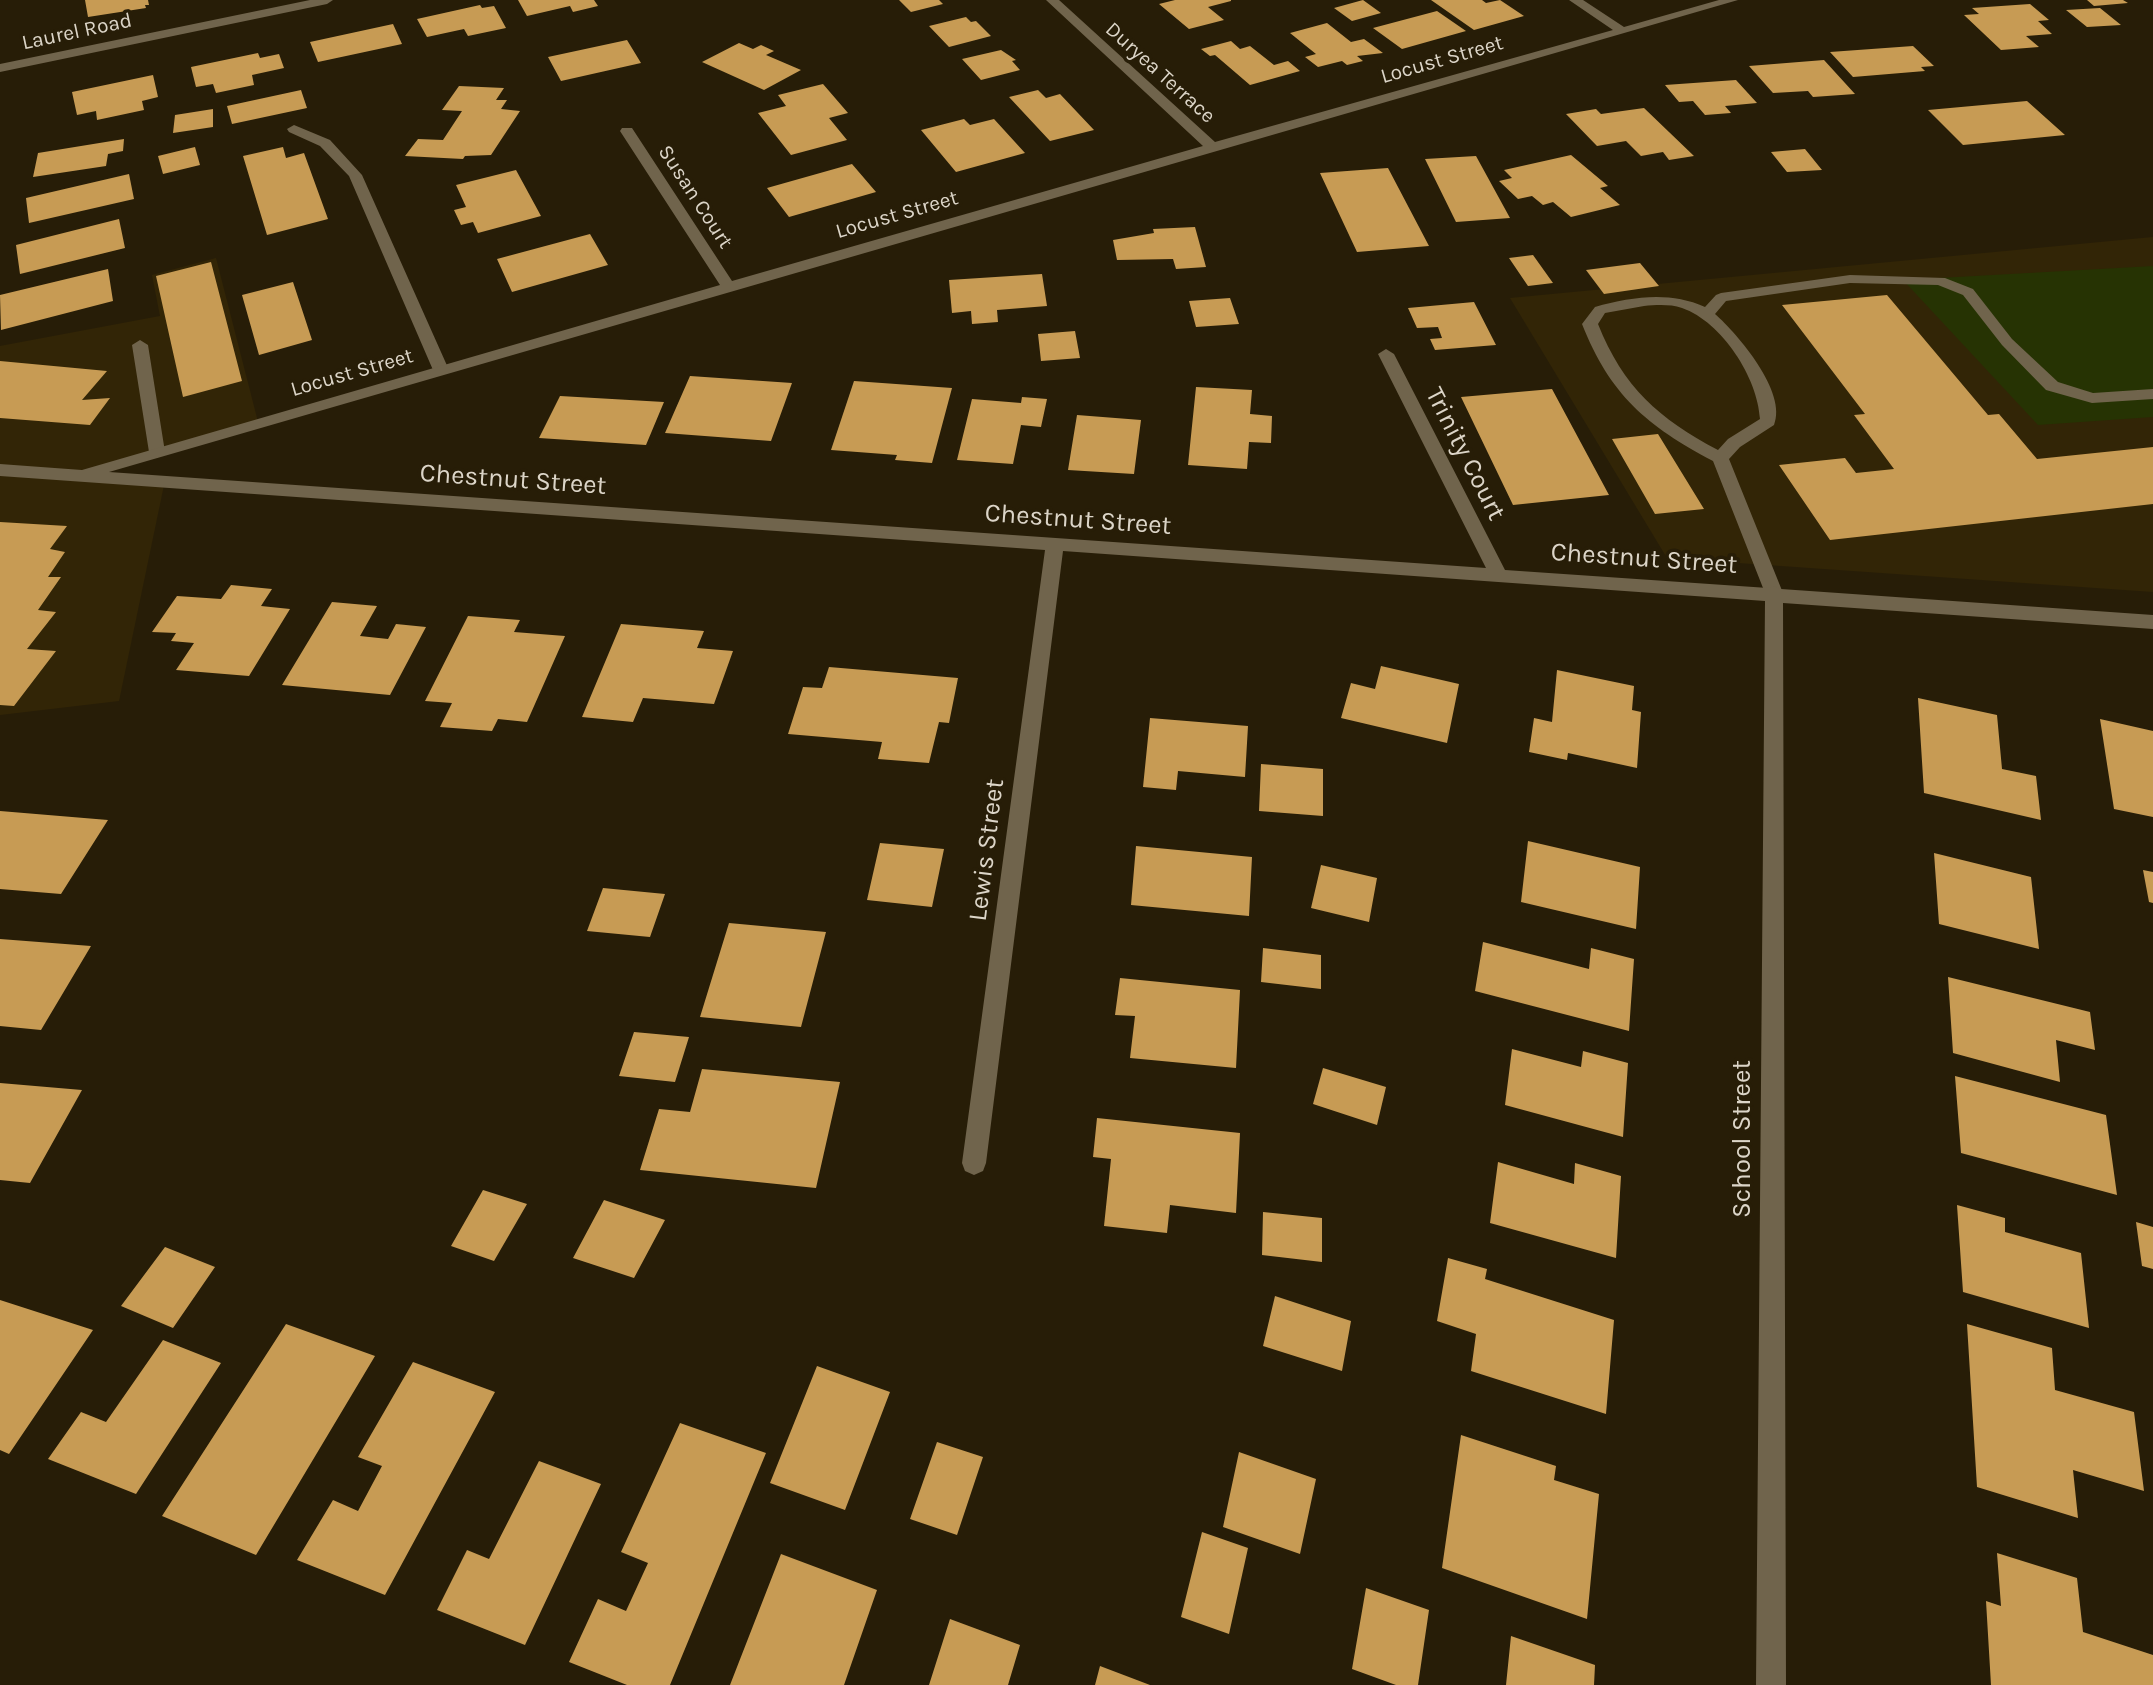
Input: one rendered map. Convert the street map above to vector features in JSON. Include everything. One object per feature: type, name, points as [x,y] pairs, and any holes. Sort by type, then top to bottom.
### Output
[{"type":"street","name":"Laurel Road","points":[[0,68],[327,0]]},
{"type":"street","name":"Duryea Terrace","points":[[1052,0],[1212,147]]},
{"type":"street","points":[[1575,0],[1623,31]]},
{"type":"street","name":"Locust Street","points":[[75,476],[728,286],[1732,0]]},
{"type":"street","points":[[295,129],[325,143],[355,175],[441,370]]},
{"type":"street","name":"Susan Court","points":[[627,131],[728,286]]},
{"type":"street","points":[[1707,315],[1721,298],[1730,296],[1850,279],[1940,281],[1968,292],[2007,342],[2053,386],[2092,398],[2153,394]]},
{"type":"street","points":[[1720,458],[1734,443],[1768,421],[1766,396],[1734,341],[1707,315],[1688,305],[1664,301],[1628,304],[1601,310],[1590,324],[1600,349],[1625,388],[1650,415],[1677,435],[1720,458],[1774,593]]},
{"type":"street","points":[[140,345],[157,452]]},
{"type":"street","name":"Trinity Court","points":[[1386,354],[1499,576]]},
{"type":"street","name":"Chestnut Street","points":[[0,470],[1774,593],[2153,622]]},
{"type":"street","name":"Lewis Street","points":[[974,1163],[1055,544]]},
{"type":"street","name":"School Street","points":[[1771,1685],[1774,593]]},
{"type":"shaded area","points":[[2153,237],[2153,592],[1667,558],[1510,298]]},
{"type":"shaded area","points":[[216,258],[258,422],[69,477],[164,485],[119,701],[0,715],[0,346],[160,316],[152,275]]},
{"type":"green space","points":[[2153,266],[2153,417],[2038,425],[1903,280]]},
{"type":"building","points":[[85,0],[148,0],[149,5],[145,5],[146,8],[88,17]]},
{"type":"building","points":[[518,0],[594,0],[598,6],[573,12],[570,6],[527,16]]},
{"type":"building","points":[[899,0],[939,0],[943,4],[911,12]]},
{"type":"building","points":[[1175,0],[1231,1],[1208,7],[1224,20],[1189,29],[1159,4]]},
{"type":"building","points":[[1363,0],[1381,13],[1352,21],[1334,8]]},
{"type":"building","points":[[1431,0],[1482,0],[1486,3],[1500,0],[1524,16],[1474,30]]},
{"type":"building","points":[[2087,0],[2123,0],[2128,3],[2094,6]]},
{"type":"building","points":[[2030,4],[2049,20],[2038,21],[2052,34],[2026,36],[2039,47],[2001,50],[1964,15],[1979,14],[1972,8]]},
{"type":"building","points":[[480,5],[482,8],[494,6],[506,28],[468,36],[464,29],[427,37],[417,19]]},
{"type":"building","points":[[2100,8],[2121,25],[2087,27],[2066,10]]},
{"type":"building","points":[[1437,11],[1466,31],[1402,49],[1373,28]]},
{"type":"building","points":[[966,17],[971,22],[976,21],[991,36],[949,47],[929,26]]},
{"type":"building","points":[[1327,23],[1351,42],[1364,39],[1383,53],[1357,56],[1363,61],[1347,65],[1342,61],[1318,67],[1305,57],[1316,54],[1290,33]]},
{"type":"building","points":[[393,24],[402,44],[318,62],[310,42]]},
{"type":"building","points":[[627,40],[641,63],[561,81],[548,57]]},
{"type":"building","points":[[1231,41],[1240,49],[1250,46],[1274,65],[1288,61],[1300,71],[1250,85],[1215,55],[1210,56],[1201,49]]},
{"type":"building","points":[[739,43],[753,49],[761,45],[774,51],[766,55],[801,70],[764,90],[702,62]]},
{"type":"building","points":[[1913,46],[1934,66],[1921,67],[1925,71],[1853,77],[1830,52]]},
{"type":"building","points":[[1001,50],[1016,60],[1012,61],[1020,70],[981,80],[962,59]]},
{"type":"building","points":[[258,53],[260,58],[279,54],[284,68],[252,75],[254,85],[216,93],[213,84],[196,87],[191,67]]},
{"type":"building","points":[[1824,60],[1855,94],[1813,97],[1808,91],[1773,93],[1749,66]]},
{"type":"building","points":[[153,75],[158,97],[142,101],[144,110],[97,120],[96,111],[77,115],[72,92]]},
{"type":"building","points":[[1736,80],[1757,103],[1725,106],[1731,113],[1705,115],[1693,101],[1679,102],[1665,85]]},
{"type":"building","points":[[823,84],[848,113],[829,118],[847,140],[791,155],[758,113],[786,106],[778,95]]},
{"type":"building","points":[[459,86],[504,88],[496,100],[507,100],[501,109],[520,111],[491,155],[465,156],[463,159],[405,156],[418,139],[443,140],[462,111],[442,110]]},
{"type":"building","points":[[301,90],[307,108],[232,124],[227,106]]},
{"type":"building","points":[[1038,90],[1046,98],[1060,94],[1094,130],[1050,141],[1009,97]]},
{"type":"building","points":[[2027,101],[2065,135],[1963,145],[1928,110]]},
{"type":"building","points":[[1644,108],[1694,156],[1669,160],[1663,152],[1641,156],[1626,141],[1597,146],[1566,114],[1596,109],[1601,114]]},
{"type":"building","points":[[213,109],[213,127],[173,133],[175,115]]},
{"type":"building","points":[[964,119],[970,125],[994,119],[1025,153],[956,172],[921,130]]},
{"type":"building","points":[[124,139],[123,151],[108,154],[106,166],[33,177],[38,153]]},
{"type":"building","points":[[195,147],[200,165],[163,174],[158,156]]},
{"type":"building","points":[[283,147],[286,158],[304,153],[328,219],[267,235],[243,156]]},
{"type":"building","points":[[1805,149],[1822,170],[1787,172],[1771,152]]},
{"type":"building","points":[[1571,155],[1608,186],[1600,188],[1620,205],[1571,217],[1553,202],[1543,205],[1532,196],[1518,199],[1499,181],[1512,178],[1504,170]]},
{"type":"building","points":[[1476,156],[1510,218],[1456,222],[1425,159]]},
{"type":"building","points":[[852,164],[876,192],[789,217],[767,188]]},
{"type":"building","points":[[1388,168],[1429,246],[1357,252],[1320,173]]},
{"type":"building","points":[[516,170],[541,216],[478,233],[473,222],[461,225],[454,210],[466,207],[456,185]]},
{"type":"building","points":[[129,174],[134,199],[29,223],[26,198]]},
{"type":"building","points":[[119,219],[125,248],[20,274],[16,245]]},
{"type":"building","points":[[1195,227],[1206,267],[1176,269],[1173,259],[1117,260],[1113,240],[1154,233],[1153,229]]},
{"type":"building","points":[[590,234],[608,265],[512,292],[497,259]]},
{"type":"building","points":[[1533,255],[1553,283],[1528,286],[1509,258]]},
{"type":"building","points":[[211,262],[242,381],[183,397],[156,276]]},
{"type":"building","points":[[1640,263],[1659,286],[1604,294],[1586,270]]},
{"type":"building","points":[[108,269],[113,301],[1,330],[0,295]]},
{"type":"building","points":[[1042,274],[1047,306],[997,310],[998,322],[972,324],[971,311],[952,313],[949,280]]},
{"type":"building","points":[[293,282],[312,340],[259,355],[242,295]]},
{"type":"building","points":[[1887,295],[1988,415],[1999,414],[2037,459],[2153,447],[2153,504],[1830,540],[1779,465],[1845,458],[1856,473],[1894,469],[1854,415],[1865,414],[1782,305]]},
{"type":"building","points":[[1230,298],[1239,324],[1196,327],[1189,301]]},
{"type":"building","points":[[1474,302],[1496,345],[1435,350],[1430,339],[1442,338],[1438,327],[1417,328],[1408,308]]},
{"type":"building","points":[[1075,331],[1080,358],[1041,361],[1038,334]]},
{"type":"building","points":[[0,361],[107,371],[82,400],[110,398],[90,425],[0,418]]},
{"type":"building","points":[[690,376],[792,383],[771,441],[665,433]]},
{"type":"building","points":[[854,381],[952,388],[932,463],[895,460],[897,455],[831,450]]},
{"type":"building","points":[[1196,387],[1252,390],[1250,414],[1272,416],[1271,443],[1249,442],[1247,469],[1188,465]]},
{"type":"building","points":[[1552,389],[1609,495],[1513,505],[1461,397]]},
{"type":"building","points":[[560,396],[664,402],[646,445],[539,438]]},
{"type":"building","points":[[1022,397],[1047,399],[1041,427],[1021,425],[1013,464],[957,460],[972,399],[1021,403]]},
{"type":"building","points":[[1077,415],[1141,420],[1134,474],[1068,470]]},
{"type":"building","points":[[1658,434],[1704,509],[1655,514],[1612,439]]},
{"type":"building","points":[[0,522],[67,526],[50,549],[65,552],[48,577],[61,577],[38,610],[56,612],[27,649],[56,651],[14,706],[0,705]]},
{"type":"building","points":[[231,585],[272,589],[261,606],[290,609],[249,676],[176,670],[194,643],[171,641],[176,633],[152,632],[177,596],[221,599]]},
{"type":"building","points":[[332,602],[377,606],[360,636],[388,639],[396,624],[426,627],[390,695],[282,685]]},
{"type":"building","points":[[468,616],[520,620],[514,632],[565,636],[527,722],[498,719],[492,731],[440,727],[452,703],[425,701]]},
{"type":"building","points":[[621,624],[704,631],[697,648],[733,651],[714,704],[643,698],[633,722],[582,717]]},
{"type":"building","points":[[1381,666],[1459,684],[1447,743],[1341,718],[1351,683],[1375,689]]},
{"type":"building","points":[[829,667],[958,678],[949,723],[939,722],[929,763],[878,759],[882,742],[788,734],[803,687],[822,688]]},
{"type":"building","points":[[1557,670],[1634,686],[1632,710],[1641,712],[1637,768],[1568,753],[1567,760],[1529,752],[1534,718],[1552,722]]},
{"type":"building","points":[[1918,698],[1997,715],[2002,769],[2036,776],[2041,820],[1924,793]]},
{"type":"building","points":[[1150,718],[1248,726],[1245,777],[1178,771],[1176,790],[1143,787]]},
{"type":"building","points":[[2100,719],[2153,731],[2153,817],[2114,809]]},
{"type":"building","points":[[1261,764],[1323,769],[1323,816],[1259,811]]},
{"type":"building","points":[[0,811],[108,820],[61,894],[0,889]]},
{"type":"building","points":[[1528,841],[1640,867],[1636,929],[1521,902]]},
{"type":"building","points":[[880,843],[944,849],[932,907],[867,900]]},
{"type":"building","points":[[1136,846],[1252,857],[1249,916],[1131,905]]},
{"type":"building","points":[[1934,853],[2031,877],[2039,949],[1939,924]]},
{"type":"building","points":[[1321,865],[1377,878],[1369,922],[1311,908]]},
{"type":"building","points":[[2143,870],[2153,872],[2153,903],[2149,902]]},
{"type":"building","points":[[603,888],[665,894],[650,937],[587,931]]},
{"type":"building","points":[[729,923],[826,932],[801,1027],[700,1017]]},
{"type":"building","points":[[0,939],[91,946],[41,1030],[0,1026]]},
{"type":"building","points":[[1483,942],[1589,969],[1591,948],[1634,959],[1629,1031],[1475,991]]},
{"type":"building","points":[[1263,948],[1321,955],[1321,989],[1261,982]]},
{"type":"building","points":[[1948,977],[2090,1012],[2095,1050],[2056,1040],[2060,1082],[1953,1053]]},
{"type":"building","points":[[1120,978],[1240,990],[1236,1068],[1130,1058],[1135,1016],[1115,1015]]},
{"type":"building","points":[[634,1032],[689,1037],[675,1082],[619,1076]]},
{"type":"building","points":[[1512,1049],[1581,1067],[1583,1051],[1628,1063],[1623,1137],[1505,1105]]},
{"type":"building","points":[[1323,1068],[1386,1087],[1377,1125],[1313,1104]]},
{"type":"building","points":[[702,1069],[840,1082],[816,1188],[640,1170],[659,1109],[690,1112]]},
{"type":"building","points":[[1955,1076],[2106,1115],[2117,1195],[1961,1153]]},
{"type":"building","points":[[0,1083],[82,1090],[30,1183],[0,1180]]},
{"type":"building","points":[[1097,1118],[1240,1133],[1236,1213],[1170,1205],[1167,1233],[1104,1226],[1111,1159],[1093,1157]]},
{"type":"building","points":[[1498,1162],[1574,1184],[1575,1163],[1621,1176],[1616,1258],[1490,1223]]},
{"type":"building","points":[[483,1190],[527,1204],[494,1261],[451,1246]]},
{"type":"building","points":[[604,1200],[665,1220],[634,1278],[573,1258]]},
{"type":"building","points":[[1957,1205],[2005,1218],[2005,1232],[2081,1253],[2089,1328],[1963,1292]]},
{"type":"building","points":[[1263,1212],[1322,1218],[1322,1262],[1262,1255]]},
{"type":"building","points":[[2136,1222],[2153,1227],[2153,1269],[2142,1266]]},
{"type":"building","points":[[165,1247],[215,1267],[173,1328],[121,1306]]},
{"type":"building","points":[[1448,1258],[1487,1269],[1485,1279],[1614,1320],[1606,1414],[1471,1371],[1476,1334],[1437,1321]]},
{"type":"building","points":[[1275,1296],[1351,1321],[1342,1371],[1263,1346]]},
{"type":"building","points":[[0,1300],[93,1330],[9,1454],[0,1450]]},
{"type":"building","points":[[286,1324],[375,1356],[256,1555],[162,1516]]},
{"type":"building","points":[[1967,1324],[2052,1348],[2055,1390],[2134,1412],[2144,1491],[2073,1470],[2078,1518],[1977,1487]]},
{"type":"building","points":[[163,1340],[221,1363],[136,1494],[48,1459],[81,1412],[106,1422]]},
{"type":"building","points":[[413,1362],[495,1392],[385,1595],[297,1560],[333,1500],[358,1511],[382,1466],[358,1457]]},
{"type":"building","points":[[817,1366],[890,1392],[845,1510],[770,1483]]},
{"type":"building","points":[[680,1423],[766,1453],[670,1685],[627,1685],[569,1662],[598,1599],[626,1611],[648,1563],[621,1552]]},
{"type":"building","points":[[1461,1435],[1556,1466],[1554,1480],[1599,1494],[1587,1619],[1442,1568]]},
{"type":"building","points":[[937,1442],[983,1457],[957,1535],[910,1519]]},
{"type":"building","points":[[1239,1452],[1316,1479],[1300,1554],[1223,1527]]},
{"type":"building","points":[[539,1461],[601,1484],[525,1645],[437,1610],[467,1550],[489,1559]]},
{"type":"building","points":[[1202,1532],[1248,1548],[1229,1634],[1181,1617]]},
{"type":"building","points":[[1997,1553],[2077,1578],[2083,1632],[2153,1655],[2153,1685],[1991,1685],[1986,1601],[2001,1606]]},
{"type":"building","points":[[781,1554],[877,1590],[844,1685],[730,1685]]},
{"type":"building","points":[[1366,1588],[1429,1610],[1418,1685],[1396,1685],[1352,1669]]},
{"type":"building","points":[[950,1619],[1020,1645],[1008,1685],[929,1685]]},
{"type":"building","points":[[1511,1636],[1595,1665],[1594,1685],[1506,1685]]},
{"type":"building","points":[[1100,1666],[1150,1685],[1095,1685]]}]
